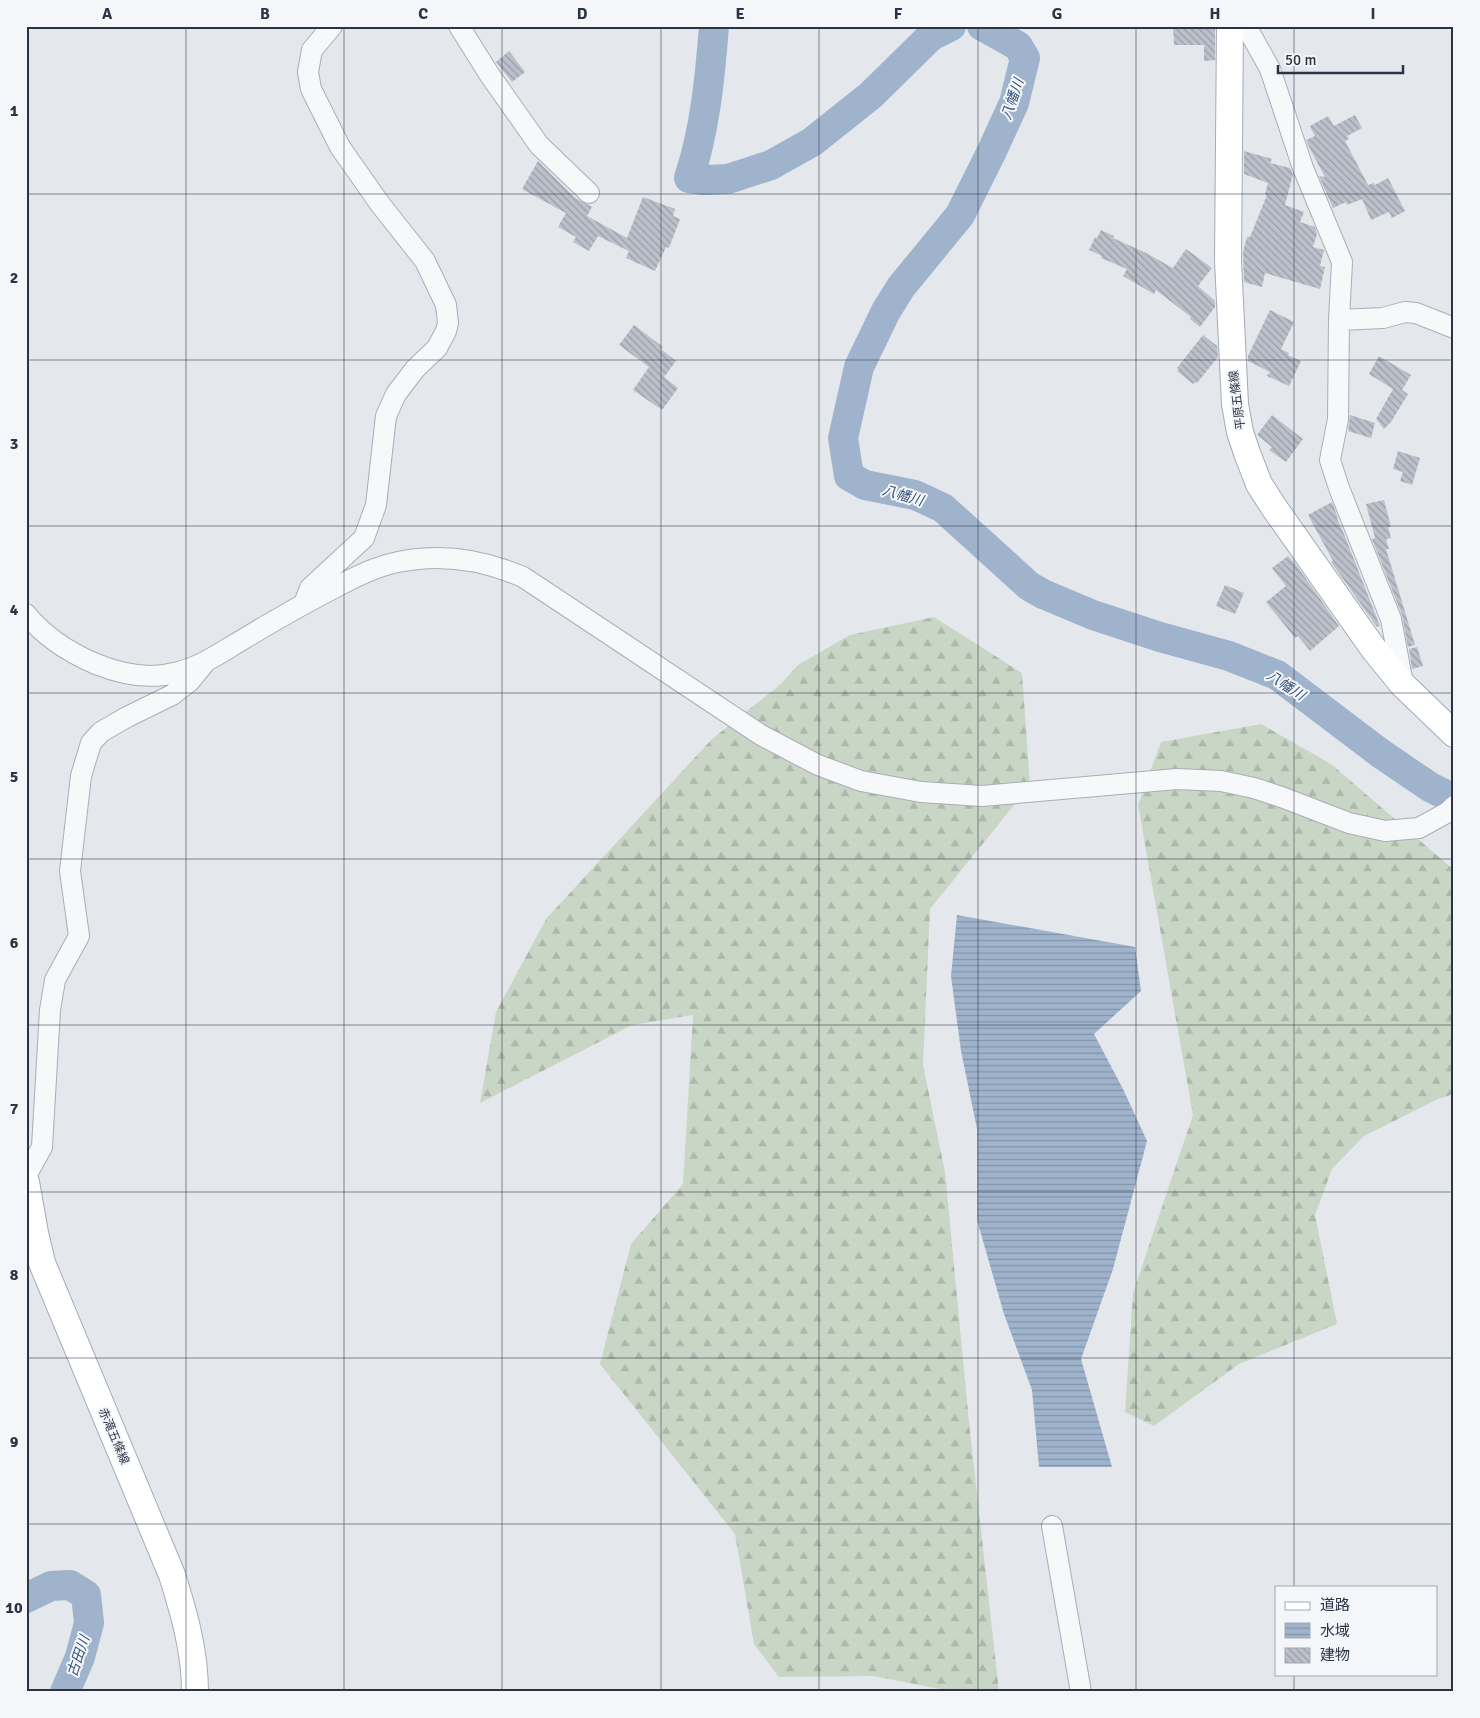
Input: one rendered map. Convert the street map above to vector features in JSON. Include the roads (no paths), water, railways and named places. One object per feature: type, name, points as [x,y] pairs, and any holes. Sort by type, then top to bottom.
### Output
[{"type":"main road","name":"平原五條線","points":[[1230,26],[1228,261],[1235,404],[1240,432],[1259,484],[1373,648],[1403,685],[1454,734]]},
{"type":"main road","name":"赤滝五條線","points":[[26,1182],[42,1263],[172,1574],[190,1639],[195,1692]]},
{"type":"street","points":[[304,603],[310,588],[364,538],[376,505],[386,416],[396,394],[415,369],[437,348],[448,323],[446,306],[425,261],[380,204],[340,147],[311,89],[308,72],[312,50],[332,26]]},
{"type":"street","points":[[459,26],[489,74],[540,145],[589,193]]},
{"type":"street","points":[[1246,26],[1270,70],[1303,168],[1342,262],[1339,320],[1338,419],[1330,460],[1339,488],[1391,619],[1403,685]]},
{"type":"street","points":[[1339,320],[1383,318],[1405,312],[1416,313],[1454,328]]},
{"type":"street","points":[[26,614],[50,638],[79,657],[117,672],[144,676],[174,674],[205,662],[304,603],[367,571],[402,561],[439,558],[460,559],[503,569],[523,577],[761,735],[818,765],[862,781],[921,792],[982,796],[1177,779],[1221,781],[1254,788],[1284,798],[1349,824],[1385,831],[1419,828],[1451,809]]},
{"type":"street","points":[[26,1176],[42,1147],[50,1010],[55,980],[79,936],[70,871],[81,776],[91,743],[101,732],[172,695],[190,681],[205,662]]},
{"type":"street","points":[[1052,1526],[1081,1692]]},
{"type":"water","points":[[957,915],[1135,947],[1141,991],[1094,1034],[1123,1089],[1147,1141],[1113,1269],[1081,1359],[1112,1467],[1039,1467],[1032,1390],[1004,1314],[977,1220],[977,1129],[961,1051],[951,976]]},
{"type":"waterway","name":"八幡川","points":[[714,26],[709,84],[703,122],[689,178],[705,180],[728,179],[771,165],[812,142],[871,95],[931,36],[951,26]]},
{"type":"waterway","name":"八幡川","points":[[982,26],[1018,46],[1025,58],[1014,103],[960,215],[901,287],[886,311],[859,367],[843,438],[849,476],[865,485],[915,495],[943,508],[1029,586],[1043,594],[1093,615],[1160,637],[1229,656],[1277,675],[1380,753],[1430,787],[1454,799]]},
{"type":"waterway","name":"古田川","points":[[26,1598],[51,1586],[70,1585],[86,1595],[89,1623],[80,1657],[65,1692]]}]
